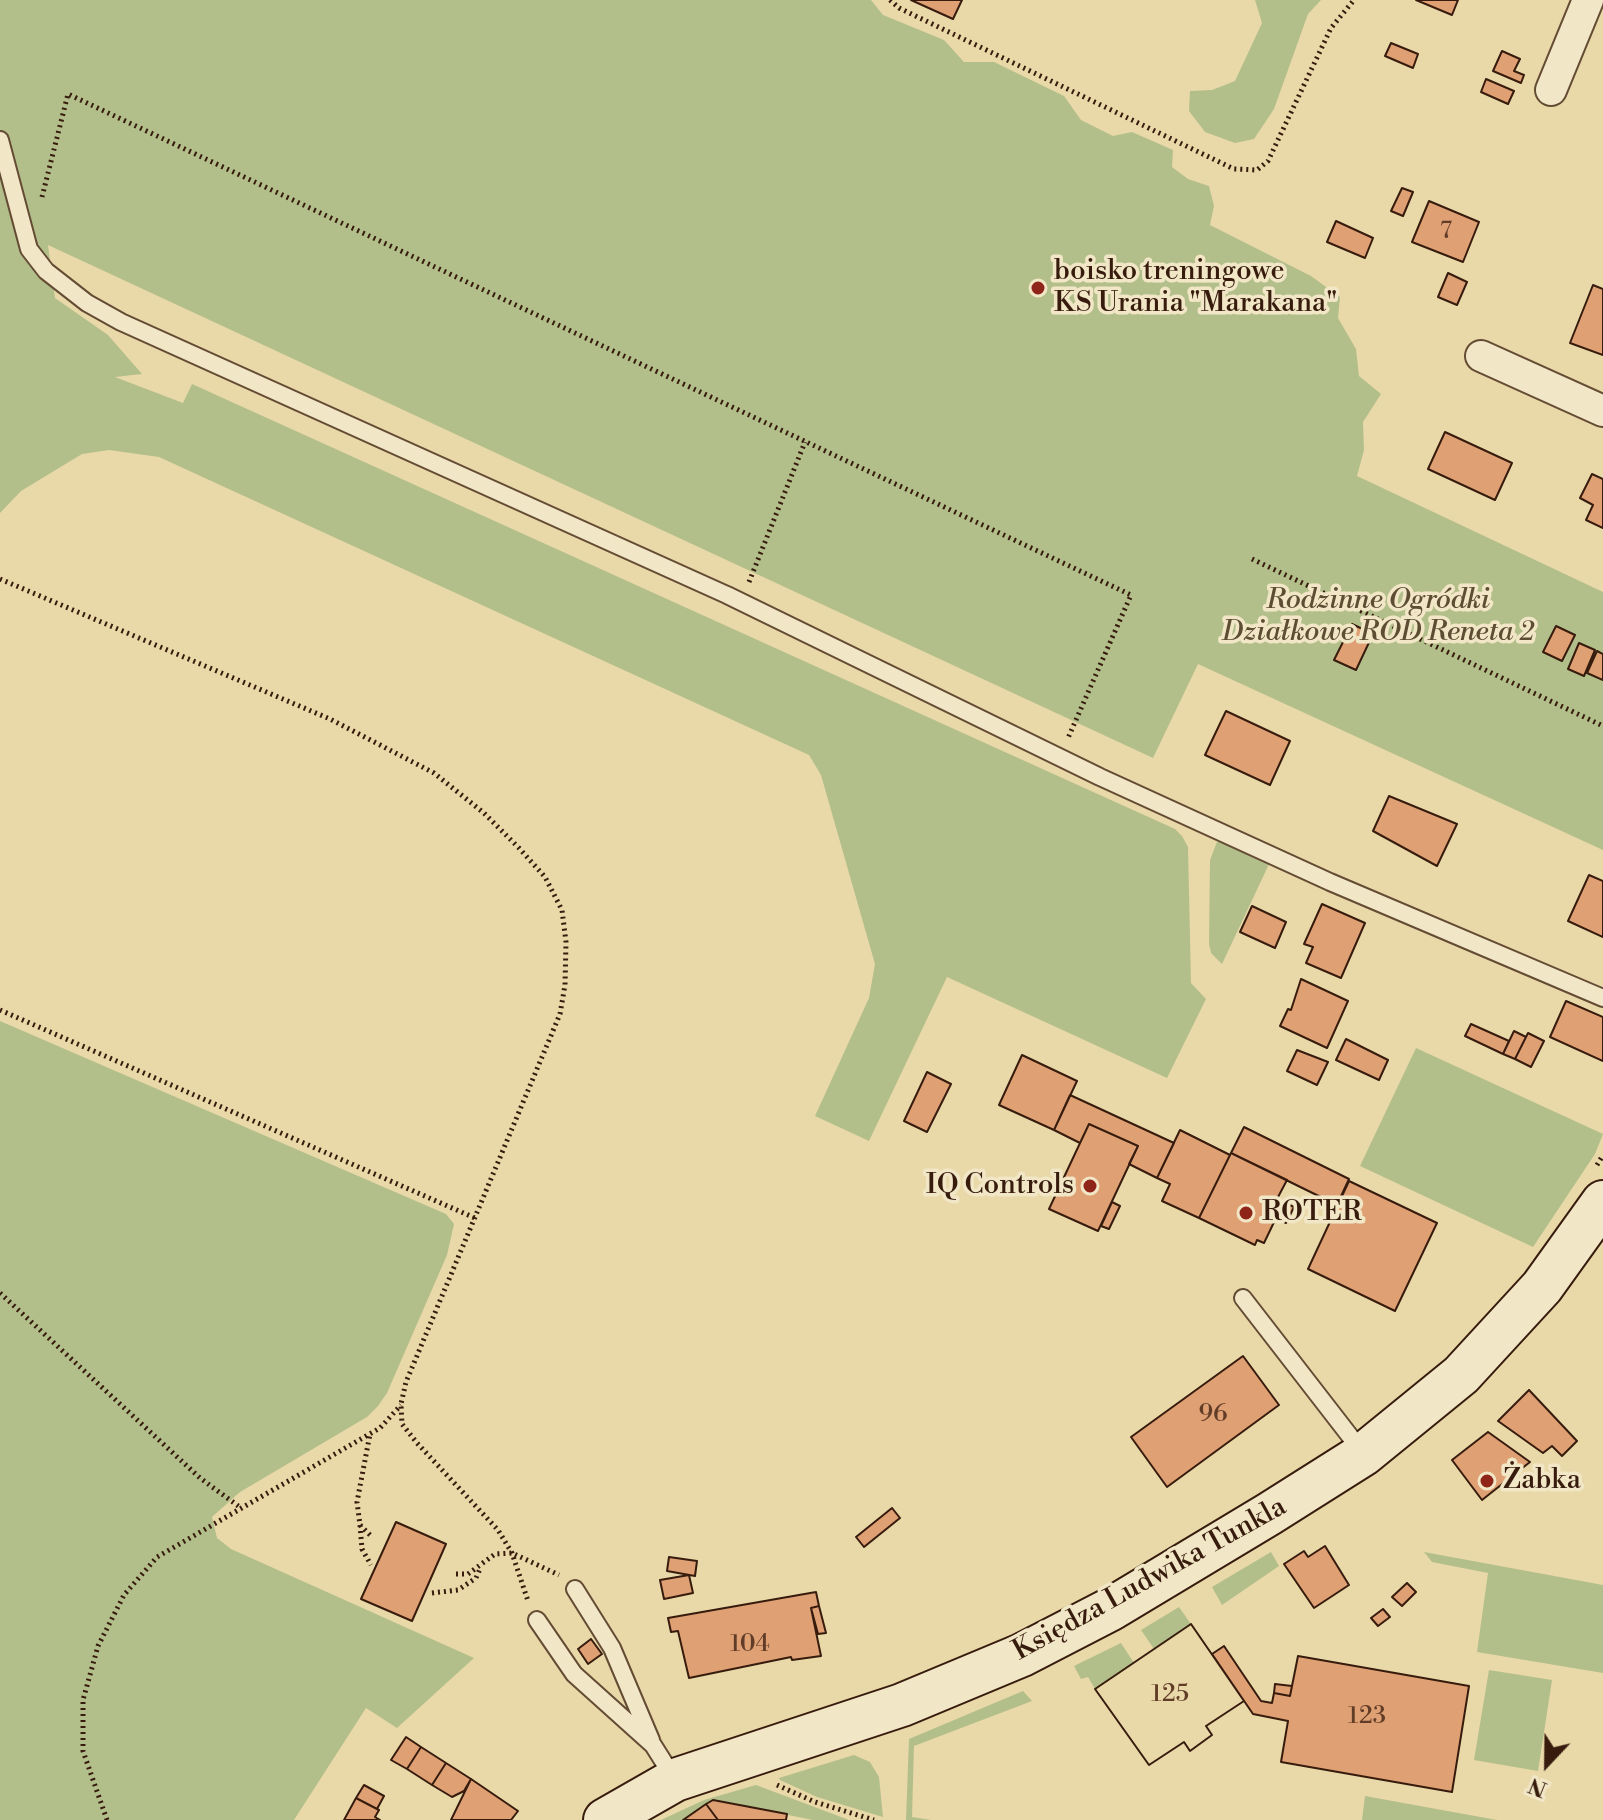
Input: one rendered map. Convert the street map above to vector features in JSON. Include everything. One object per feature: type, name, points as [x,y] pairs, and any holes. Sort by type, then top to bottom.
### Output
[{"type":"street","points":[[1551,90],[1588,0]]},
{"type":"street","points":[[1481,356],[1603,411]]},
{"type":"street","name":"Księdza Ludwika Tunkla","points":[[605,1820],[675,1780],[902,1705],[1022,1655],[1165,1577],[1364,1454],[1442,1392],[1501,1334],[1542,1287],[1603,1202]]},
{"type":"lane","points":[[0,140],[29,249],[46,271],[87,303],[121,322],[743,603],[1059,757],[1330,882],[1603,998]]},
{"type":"lane","points":[[1243,1298],[1364,1454]]},
{"type":"lane","points":[[575,1589],[612,1648],[653,1745],[675,1780]]},
{"type":"lane","points":[[537,1620],[574,1674],[653,1745]]},
{"type":"path","points":[[890,0],[899,8],[1234,169],[1257,170],[1268,161],[1331,28],[1354,0]]},
{"type":"path","points":[[29,249],[68,94],[1131,595],[1059,757]]},
{"type":"path","points":[[743,603],[805,442]]},
{"type":"path","points":[[1252,559],[1603,726]]},
{"type":"path","points":[[0,579],[372,739],[434,773],[484,813],[545,877],[562,910],[566,942],[565,985],[560,1014],[406,1382],[401,1404],[402,1424],[498,1530],[512,1553],[537,1620]]},
{"type":"path","points":[[0,1010],[475,1218]]},
{"type":"path","points":[[0,1293],[200,1478],[241,1508]]},
{"type":"path","points":[[107,1820],[90,1779],[82,1726],[83,1700],[98,1646],[124,1595],[157,1557],[370,1433],[393,1416],[401,1404]]},
{"type":"path","points":[[370,1433],[357,1502],[362,1549],[371,1565]]},
{"type":"path","points":[[360,1525],[370,1535]]},
{"type":"path","points":[[456,1574],[468,1574],[495,1554],[512,1553],[555,1572],[575,1589]]},
{"type":"path","points":[[432,1593],[467,1585],[485,1561]]},
{"type":"path","points":[[769,1775],[773,1782],[791,1793],[874,1820]]},
{"type":"green space","name":"Rodzinne Ogródki Działkowe ROD Reneta 2","points":[[0,0],[871,0],[883,15],[944,40],[964,62],[994,62],[1064,96],[1081,120],[1113,136],[1132,132],[1173,150],[1172,167],[1188,179],[1209,186],[1214,206],[1210,225],[1311,276],[1340,297],[1338,318],[1356,349],[1359,376],[1381,394],[1363,422],[1364,450],[1357,476],[1603,592],[1603,850],[1198,664],[1153,758],[48,245],[55,298],[108,335],[142,374],[115,377],[183,403],[192,384],[1175,829],[1182,836],[1188,847],[1191,983],[1206,999],[1167,1078],[947,977],[869,1141],[815,1116],[869,998],[875,964],[821,775],[809,755],[159,457],[109,450],[82,454],[21,491],[0,513]]},
{"type":"green space","points":[[1255,0],[1321,0],[1308,14],[1274,109],[1254,139],[1235,143],[1205,132],[1189,111],[1190,91],[1212,90],[1235,81],[1262,23]]},
{"type":"green space","points":[[1224,841],[1270,862],[1222,964],[1211,953],[1209,944],[1210,860],[1217,842]]},
{"type":"green space","points":[[0,1021],[446,1214],[454,1224],[447,1255],[387,1393],[378,1406],[367,1417],[240,1492],[212,1517],[217,1538],[231,1549],[474,1658],[397,1728],[366,1708],[294,1820],[0,1820]]},
{"type":"green space","points":[[1416,1048],[1603,1134],[1595,1154],[1533,1247],[1360,1166]]},
{"type":"green space","points":[[1271,1552],[1279,1566],[1222,1605],[1212,1587]]},
{"type":"green space","points":[[1424,1552],[1603,1585],[1603,1673],[1477,1652],[1488,1573],[1432,1562]]},
{"type":"green space","points":[[1179,1607],[1191,1624],[1154,1649],[1141,1630]]},
{"type":"green space","points":[[1121,1643],[1134,1663],[1095,1689],[1088,1677],[1081,1679],[1074,1666]]},
{"type":"green space","points":[[1489,1670],[1552,1680],[1538,1771],[1474,1760]]},
{"type":"green space","points":[[1023,1691],[1032,1701],[914,1746],[912,1817],[931,1820],[906,1820],[909,1739]]},
{"type":"green space","points":[[854,1755],[870,1762],[879,1777],[883,1817],[817,1797],[779,1778]]},
{"type":"green space","points":[[756,1785],[849,1820],[813,1820],[713,1800],[683,1820],[661,1820],[704,1800]]},
{"type":"green space","points":[[1365,1796],[1497,1820],[1362,1820]]},
{"type":"building","points":[[911,0],[962,0],[953,19]]},
{"type":"building","points":[[1416,0],[1458,0],[1452,15]]},
{"type":"building","points":[[1391,43],[1418,54],[1413,68],[1385,56]]},
{"type":"building","points":[[1502,51],[1520,59],[1514,71],[1524,75],[1521,83],[1493,71]]},
{"type":"building","points":[[1486,79],[1514,91],[1508,104],[1481,92]]},
{"type":"building","points":[[1402,188],[1413,192],[1403,216],[1391,211]]},
{"type":"building","points":[[1429,201],[1479,222],[1463,262],[1412,242]]},
{"type":"building","points":[[1336,221],[1373,238],[1365,258],[1327,242]]},
{"type":"building","points":[[1448,273],[1467,282],[1457,305],[1438,297]]},
{"type":"building","points":[[1593,285],[1603,289],[1603,355],[1570,343]]},
{"type":"building","points":[[1445,432],[1512,463],[1495,500],[1428,469]]},
{"type":"building","points":[[1592,474],[1603,479],[1603,528],[1586,520],[1593,505],[1580,498]]},
{"type":"building","points":[[1352,624],[1373,634],[1356,670],[1334,660]]},
{"type":"building","points":[[1556,626],[1575,635],[1562,661],[1543,652]]},
{"type":"building","points":[[1579,643],[1595,650],[1584,676],[1568,669]]},
{"type":"building","points":[[1597,651],[1603,654],[1603,680],[1587,673]]},
{"type":"building","points":[[1226,711],[1290,741],[1270,785],[1205,755]]},
{"type":"building","points":[[1389,796],[1457,824],[1437,866],[1373,831]]},
{"type":"building","points":[[1589,875],[1603,881],[1603,937],[1568,921]]},
{"type":"building","points":[[1322,904],[1365,923],[1341,978],[1306,963],[1313,947],[1304,944]]},
{"type":"building","points":[[1252,906],[1286,922],[1275,948],[1240,932]]},
{"type":"building","points":[[1301,979],[1348,1001],[1327,1048],[1280,1026],[1288,1009],[1291,1010]]},
{"type":"building","points":[[1566,1001],[1603,1017],[1603,1061],[1550,1037]]},
{"type":"building","points":[[1471,1024],[1509,1041],[1503,1054],[1465,1036]]},
{"type":"building","points":[[1514,1031],[1526,1037],[1515,1059],[1503,1054]]},
{"type":"building","points":[[1528,1033],[1544,1041],[1531,1067],[1515,1059]]},
{"type":"building","points":[[1346,1039],[1388,1060],[1379,1080],[1336,1060]]},
{"type":"building","points":[[1297,1050],[1328,1062],[1317,1085],[1287,1071]]},
{"type":"building","points":[[1022,1055],[1077,1081],[1054,1130],[999,1105]]},
{"type":"building","points":[[927,1072],[951,1084],[927,1132],[904,1121]]},
{"type":"building","points":[[1070,1095],[1174,1143],[1157,1178],[1129,1164],[1138,1146],[1089,1124],[1080,1143],[1054,1130]]},
{"type":"building","points":[[1089,1124],[1138,1146],[1098,1231],[1049,1209]]},
{"type":"building","points":[[1244,1127],[1349,1179],[1337,1205],[1231,1153]]},
{"type":"building","points":[[1180,1130],[1230,1155],[1199,1218],[1162,1201],[1170,1184],[1157,1178]]},
{"type":"building","points":[[1231,1153],[1287,1180],[1277,1199],[1294,1207],[1286,1223],[1276,1218],[1264,1243],[1257,1240],[1255,1245],[1199,1218]]},
{"type":"building","points":[[1349,1181],[1437,1223],[1395,1311],[1308,1269]]},
{"type":"building","points":[[1112,1202],[1120,1206],[1109,1229],[1101,1226]]},
{"type":"building","points":[[1243,1356],[1279,1405],[1167,1487],[1131,1437]]},
{"type":"building","points":[[1529,1390],[1577,1441],[1562,1456],[1552,1446],[1543,1453],[1498,1421]]},
{"type":"building","name":"Żabka","points":[[1488,1432],[1530,1462],[1482,1500],[1452,1460]]},
{"type":"building","points":[[892,1508],[900,1518],[864,1547],[856,1537]]},
{"type":"building","points":[[396,1522],[446,1544],[412,1621],[361,1599]]},
{"type":"building","points":[[1325,1546],[1349,1585],[1314,1608],[1284,1564],[1304,1551],[1308,1557]]},
{"type":"building","points":[[669,1557],[697,1561],[695,1576],[667,1571]]},
{"type":"building","points":[[689,1575],[693,1593],[664,1599],[660,1580]]},
{"type":"building","points":[[1407,1583],[1416,1592],[1402,1606],[1392,1597]]},
{"type":"building","points":[[816,1592],[819,1606],[811,1608],[821,1656],[792,1660],[791,1657],[689,1678],[678,1631],[671,1632],[668,1618]]},
{"type":"building","points":[[819,1606],[826,1633],[818,1634],[811,1608]]},
{"type":"building","points":[[1383,1609],[1390,1617],[1378,1626],[1371,1618]]},
{"type":"building","points":[[1191,1624],[1244,1701],[1206,1726],[1212,1735],[1190,1751],[1184,1742],[1149,1765],[1095,1689]]},
{"type":"building","points":[[1191,1624],[1244,1701],[1206,1726],[1212,1735],[1190,1751],[1184,1742],[1149,1765],[1095,1689]]},
{"type":"building","points":[[591,1639],[602,1654],[588,1664],[578,1649]]},
{"type":"building","points":[[1224,1646],[1261,1701],[1272,1703],[1274,1693],[1290,1696],[1298,1656],[1469,1686],[1452,1792],[1281,1762],[1288,1721],[1253,1714],[1212,1654]]},
{"type":"building","points":[[1275,1684],[1292,1686],[1290,1696],[1274,1693]]},
{"type":"building","points":[[406,1737],[421,1747],[407,1769],[391,1760]]},
{"type":"building","points":[[421,1747],[446,1763],[432,1785],[407,1769]]},
{"type":"building","points":[[446,1763],[471,1779],[464,1791],[452,1797],[432,1785]]},
{"type":"building","points":[[471,1779],[518,1811],[511,1820],[451,1820]]},
{"type":"building","points":[[364,1785],[384,1796],[377,1809],[356,1798]]},
{"type":"building","points":[[356,1798],[379,1810],[375,1817],[380,1820],[344,1820]]},
{"type":"building","points":[[713,1800],[787,1814],[786,1820],[718,1820],[706,1804]]},
{"type":"building","points":[[706,1804],[718,1820],[683,1820]]},
{"type":"place","name":"boisko treningowe KS Urania \"Marakana\"","points":[[1038,288]]},
{"type":"place","name":"IQ Controls","points":[[1090,1186]]},
{"type":"place","name":"ROTER","points":[[1246,1213]]},
{"type":"place","name":"Żabka","points":[[1487,1481]]}]
